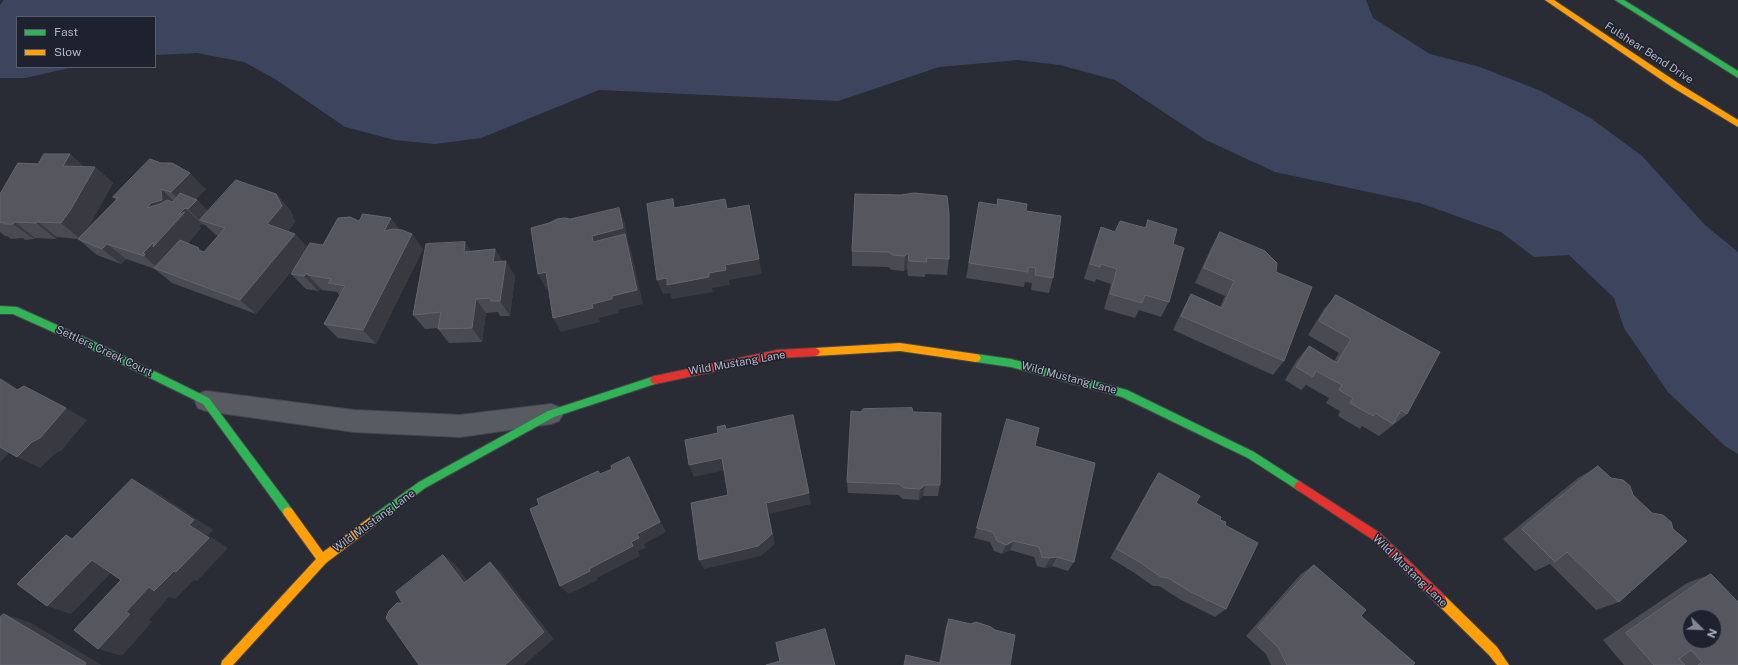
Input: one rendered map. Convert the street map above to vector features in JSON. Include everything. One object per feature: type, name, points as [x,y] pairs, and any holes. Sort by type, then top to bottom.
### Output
[{"type":"street","name":"Fulshear Bend Drive","points":[[1549,0],[1675,85],[1738,124]]},
{"type":"street","points":[[1619,0],[1738,75]]},
{"type":"street","name":"Settlers Creek Court","points":[[0,310],[14,310],[94,346],[206,401],[354,422]]},
{"type":"street","name":"Wild Mustang Lane","points":[[226,665],[322,559],[422,485],[551,414],[663,377],[777,354],[900,347],[1011,363],[1124,393],[1251,455],[1376,536],[1493,652],[1504,665]]},
{"type":"street","name":"Settlers Creek Court","points":[[206,401],[322,559]]},
{"type":"street","name":"Wild Mustang Lane","points":[[354,422],[460,426],[551,414]]},
{"type":"water","points":[[4,0],[1366,0],[1373,18],[1430,54],[1480,67],[1541,91],[1592,119],[1642,156],[1705,225],[1738,252],[1738,454],[1725,446],[1668,392],[1624,328],[1614,298],[1569,255],[1534,257],[1501,232],[1420,203],[1275,172],[1206,140],[1115,80],[1060,65],[1018,60],[939,67],[838,101],[599,90],[481,138],[435,144],[395,140],[345,127],[275,79],[244,62],[197,53],[156,55],[156,16],[16,16],[16,68],[70,68],[25,78],[0,78],[0,5]]},
{"type":"building","points":[[44,154],[70,154],[63,166],[95,167],[71,209],[61,223],[0,223],[0,194],[18,163],[38,164]]},
{"type":"building","points":[[150,159],[161,163],[172,163],[190,173],[171,192],[161,189],[162,200],[151,203],[147,208],[167,200],[173,202],[180,193],[197,200],[188,209],[185,208],[178,215],[185,212],[153,247],[154,242],[143,253],[145,254],[144,256],[107,244],[102,249],[78,239],[118,198],[113,197]]},
{"type":"building","points":[[236,180],[276,194],[282,206],[267,224],[295,234],[240,300],[154,268],[180,240],[199,248],[198,250],[204,252],[225,228],[200,220]]},
{"type":"building","points":[[914,193],[947,196],[949,213],[949,259],[926,258],[927,262],[909,261],[908,253],[905,256],[893,255],[889,252],[852,251],[855,194],[901,195]]},
{"type":"building","points":[[673,199],[674,208],[725,199],[727,209],[749,205],[759,259],[725,265],[726,270],[709,273],[709,277],[667,285],[667,278],[657,280],[647,204]]},
{"type":"building","points":[[998,199],[1027,204],[1026,211],[1061,216],[1053,278],[1035,275],[1036,268],[1028,267],[1028,272],[969,263],[979,202],[997,205]]},
{"type":"building","points":[[619,208],[623,228],[592,236],[593,242],[625,234],[637,290],[612,296],[612,299],[592,304],[593,308],[553,318],[546,272],[538,274],[531,228],[557,219],[570,219]]},
{"type":"building","points":[[363,214],[391,218],[384,231],[393,229],[402,230],[412,234],[363,330],[324,324],[345,286],[328,283],[331,279],[308,275],[307,273],[304,276],[291,274],[310,243],[323,245],[338,218],[350,217],[359,221]]},
{"type":"building","points":[[1148,220],[1177,229],[1173,244],[1184,248],[1169,302],[1145,295],[1142,303],[1110,294],[1117,269],[1101,264],[1100,267],[1090,264],[1101,227],[1115,232],[1120,221],[1146,228]]},
{"type":"building","points":[[1220,232],[1265,251],[1277,263],[1276,272],[1312,287],[1284,361],[1181,316],[1191,294],[1222,308],[1234,281],[1204,268]]},
{"type":"building","points":[[465,242],[464,252],[495,249],[493,262],[506,261],[500,301],[491,301],[491,298],[476,299],[472,328],[438,329],[441,312],[413,315],[426,244]]},
{"type":"building","points":[[1336,295],[1440,352],[1407,414],[1401,410],[1393,424],[1375,413],[1373,416],[1350,403],[1353,398],[1339,390],[1342,385],[1316,371],[1313,377],[1296,367],[1309,346],[1337,363],[1351,339],[1319,321]]},
{"type":"building","points":[[0,379],[17,390],[24,386],[66,408],[40,438],[32,442],[17,457],[0,447]]},
{"type":"building","points":[[912,408],[913,412],[941,413],[940,485],[925,485],[920,489],[904,488],[899,484],[847,482],[851,411],[861,412],[863,409]]},
{"type":"building","points":[[793,415],[809,493],[766,503],[772,534],[758,546],[699,560],[691,503],[728,495],[722,458],[689,465],[685,440],[718,433],[717,427],[725,425],[726,429]]},
{"type":"building","points":[[1007,419],[1039,428],[1035,446],[1095,463],[1074,562],[1057,557],[1042,557],[1039,547],[1014,541],[1006,545],[997,541],[993,532],[977,528]]},
{"type":"building","points":[[629,457],[660,522],[637,534],[639,538],[631,542],[633,546],[589,569],[590,571],[560,586],[530,509],[539,505],[537,499],[598,471],[600,474],[612,469],[611,466]]},
{"type":"building","points":[[1598,466],[1611,478],[1623,480],[1630,486],[1633,495],[1652,513],[1663,515],[1671,522],[1673,529],[1687,541],[1619,602],[1567,552],[1555,562],[1522,529]]},
{"type":"building","points":[[1159,473],[1200,496],[1196,503],[1221,517],[1220,520],[1226,522],[1225,525],[1258,543],[1226,609],[1191,592],[1168,578],[1161,577],[1117,549]]},
{"type":"building","points":[[132,479],[194,520],[189,525],[209,538],[176,572],[174,571],[154,591],[149,587],[126,612],[130,614],[98,649],[74,630],[121,580],[92,560],[47,606],[17,584],[66,535],[72,539]]},
{"type":"building","points":[[443,555],[464,583],[490,562],[544,632],[505,665],[419,665],[386,618],[389,611],[397,603],[402,603],[396,592]]},
{"type":"building","points":[[1314,565],[1366,610],[1361,616],[1415,663],[1413,665],[1287,665],[1278,647],[1258,628]]},
{"type":"building","points":[[1711,574],[1738,602],[1738,665],[1698,665],[1702,662],[1691,650],[1679,659],[1685,665],[1654,665],[1626,633]]},
{"type":"building","points":[[4,614],[86,663],[85,665],[0,665],[0,617]]},
{"type":"building","points":[[949,619],[971,624],[976,622],[991,627],[995,630],[1015,635],[1010,665],[904,665],[906,655],[940,663]]},
{"type":"building","points":[[825,629],[835,665],[766,665],[780,661],[776,643]]},
{"type":"traffic: fast","points":[[1619,0],[1738,75]]},
{"type":"traffic: fast","points":[[0,310],[14,310],[94,346],[206,401],[288,512]]},
{"type":"traffic: fast","points":[[976,358],[1011,363],[1124,393],[1251,455],[1299,486]]},
{"type":"traffic: fast","points":[[373,521],[422,485],[551,414],[655,380]]},
{"type":"traffic: slow","points":[[1549,0],[1675,85],[1738,124]]},
{"type":"traffic: slow","points":[[815,352],[900,347],[976,358]]},
{"type":"traffic: slow","points":[[288,512],[322,559]]},
{"type":"traffic: slow","points":[[226,665],[322,559],[373,521]]},
{"type":"traffic: slow","points":[[1441,600],[1493,651],[1504,665]]},
{"type":"traffic: jam","points":[[655,380],[777,354],[815,352]]},
{"type":"traffic: jam","points":[[1299,486],[1376,536],[1441,600]]}]
